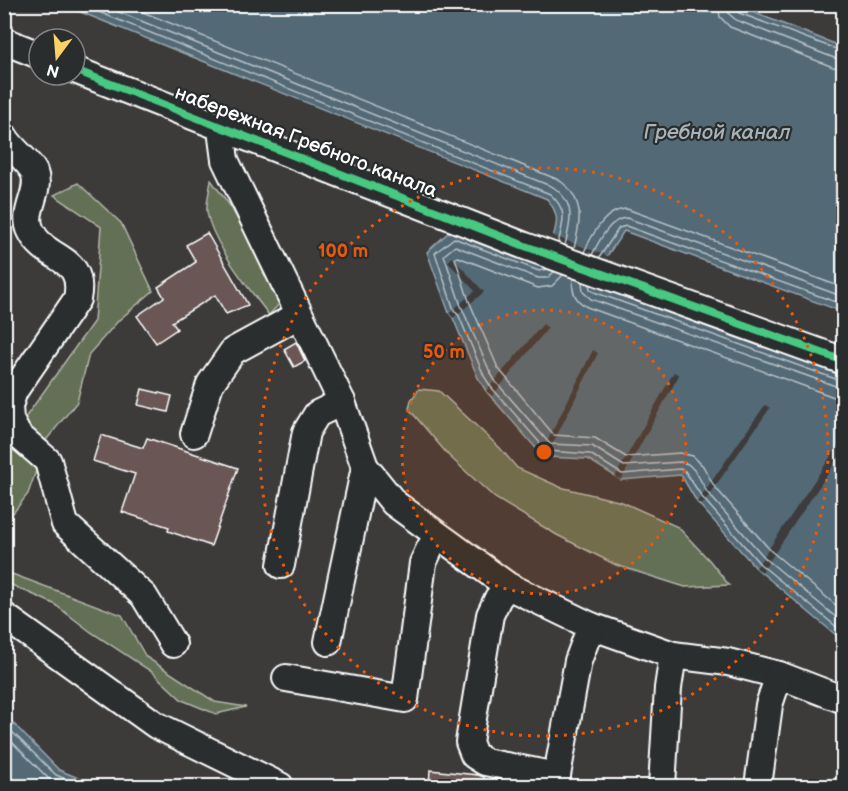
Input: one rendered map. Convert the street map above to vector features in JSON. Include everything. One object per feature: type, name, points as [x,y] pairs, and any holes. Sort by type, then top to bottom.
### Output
[{"type":"street","points":[[6,46],[27,52]]},
{"type":"street","name":"набережная Гребного канала","points":[[87,74],[525,246],[843,361]]},
{"type":"street","points":[[225,128],[222,137],[225,160],[342,402],[365,467],[394,503],[508,586],[591,626],[673,655],[728,662],[779,675],[843,700]]},
{"type":"street","points":[[4,136],[33,171],[36,185],[27,215],[31,231],[42,245],[75,270],[80,284],[77,299],[14,391],[9,406],[10,420],[18,435],[48,461],[65,524],[144,596],[173,644]]},
{"type":"street","points":[[194,434],[210,384],[233,351],[299,315]]},
{"type":"street","points":[[281,566],[306,432],[317,414],[342,402]]},
{"type":"street","points":[[328,642],[365,467]]},
{"type":"street","points":[[286,678],[405,699],[423,563],[438,536]]},
{"type":"street","points":[[508,586],[498,598],[490,615],[469,742],[474,755],[485,762],[556,781],[578,661],[591,626]]},
{"type":"street","points":[[4,616],[156,725],[280,786]]},
{"type":"street","points":[[662,786],[668,688],[673,655]]},
{"type":"street","points":[[758,786],[769,705],[779,675]]},
{"type":"green space","points":[[211,180],[231,207],[282,301],[269,315],[233,266],[216,238],[207,212]]},
{"type":"green space","points":[[78,183],[121,223],[153,291],[119,320],[89,354],[77,402],[47,439],[28,494],[5,523],[5,446],[94,321],[101,227],[54,195]]},
{"type":"green space","points":[[419,389],[439,391],[500,448],[517,468],[560,487],[622,502],[678,527],[729,585],[685,587],[616,565],[557,535],[495,498],[449,456],[409,409],[411,400]]},
{"type":"green space","points":[[4,571],[122,615],[146,657],[215,702],[246,707],[216,714],[182,700],[152,672],[91,632],[54,604],[5,582]]},
{"type":"water","name":"Гребной канал","points":[[63,5],[734,5],[843,47],[843,312],[624,231],[605,259],[595,286],[843,376],[843,641],[756,568],[697,502],[681,475],[621,480],[588,459],[546,457],[486,391],[449,313],[427,252],[451,230],[551,245],[556,216],[547,199]]},
{"type":"water","points":[[5,715],[59,770],[98,786],[5,786]]},
{"type":"pier","points":[[551,235],[610,257],[598,284],[616,291],[615,294],[521,257],[548,244]]},
{"type":"pier","points":[[452,257],[484,292],[453,318],[449,313],[475,291],[448,262]]},
{"type":"pier","points":[[543,324],[548,328],[492,396],[486,391]]},
{"type":"pier","points":[[593,350],[598,353],[546,457],[541,454]]},
{"type":"pier","points":[[674,372],[679,375],[621,480],[615,477]]},
{"type":"pier","points":[[765,405],[770,408],[702,505],[697,502]]},
{"type":"pier","points":[[843,438],[843,451],[762,572],[756,568]]},
{"type":"building","points":[[207,233],[248,305],[226,314],[215,295],[172,322],[177,329],[156,343],[137,316],[164,297],[158,287],[196,262],[186,245]]},
{"type":"building","points":[[296,342],[305,361],[294,367],[284,349]]},
{"type":"building","points":[[142,389],[172,396],[168,412],[138,405]]},
{"type":"building","points":[[101,435],[143,448],[147,438],[238,468],[211,546],[168,531],[169,527],[122,512],[135,474],[93,461]]},
{"type":"building","points":[[430,770],[478,775],[484,777],[483,786],[429,786]]},
{"type":"cycle path","points":[[87,75],[525,246],[844,361]]}]
